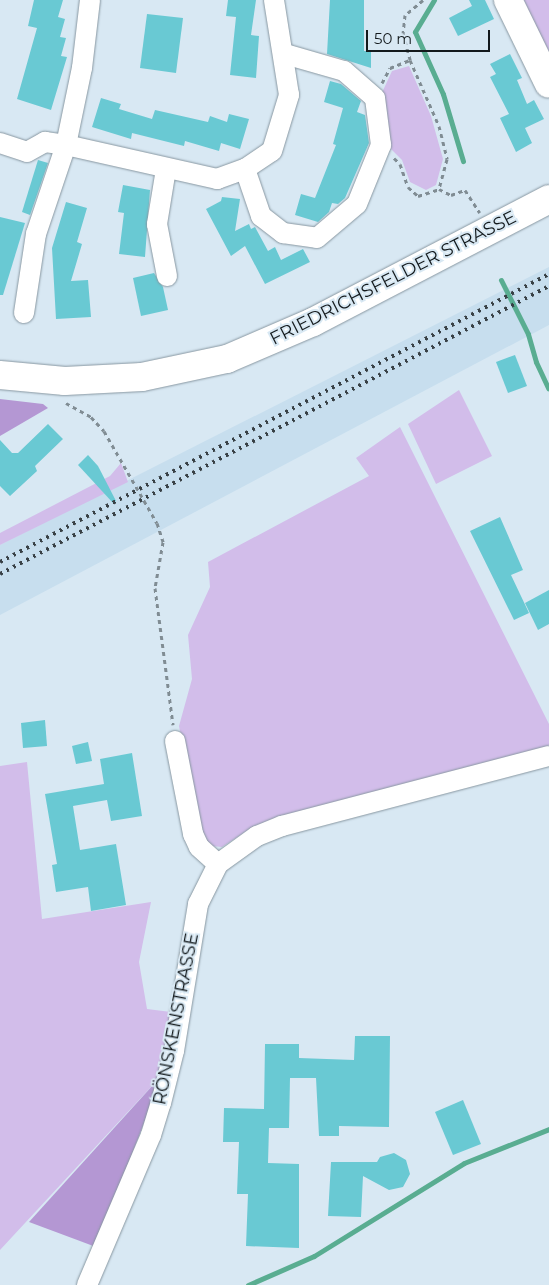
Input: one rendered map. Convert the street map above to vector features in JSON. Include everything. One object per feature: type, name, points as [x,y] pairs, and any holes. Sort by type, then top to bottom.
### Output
[{"type":"main road","points":[[508,0],[549,84]]},
{"type":"main road","name":"FRIEDRICHSFELDER STRASSE","points":[[0,374],[65,381],[142,377],[227,359],[313,322],[549,199]]},
{"type":"street","points":[[24,313],[36,234],[66,144],[82,68],[90,0]]},
{"type":"street","points":[[0,143],[27,152],[45,142],[66,144],[166,169],[217,179],[245,170],[272,151],[289,96],[284,54],[274,0]]},
{"type":"street","points":[[245,170],[261,216],[283,233],[317,238],[357,204],[381,145],[375,98],[344,71],[284,54]]},
{"type":"street","points":[[166,169],[156,224],[167,276]]},
{"type":"street","points":[[175,741],[193,834],[199,847],[218,864]]},
{"type":"street","name":"RÖNSKENSTRASSE","points":[[87,1285],[151,1135],[161,1103],[174,1050],[198,904],[218,864],[257,836],[282,826],[549,756]]},
{"type":"path","points":[[423,0],[405,15],[403,33],[410,60],[441,134],[447,159],[438,189]]},
{"type":"path","points":[[375,98],[390,68],[410,60]]},
{"type":"path","points":[[381,145],[400,164],[408,187],[418,196],[438,189],[451,195],[465,190],[480,214]]},
{"type":"path","points":[[472,218],[489,210]]},
{"type":"path","points":[[65,381],[66,403],[91,417],[104,431],[157,522],[163,542],[155,588],[175,741]]},
{"type":"shaded area","points":[[517,0],[549,0],[549,65]]},
{"type":"shaded area","points":[[409,66],[431,116],[443,159],[436,185],[426,190],[410,182],[402,160],[386,144],[380,97],[392,71]]},
{"type":"shaded area","points":[[549,267],[549,325],[0,615],[0,545]]},
{"type":"shaded area","points":[[459,390],[492,456],[436,484],[408,424]]},
{"type":"shaded area","points":[[0,399],[43,404],[48,408],[0,436]]},
{"type":"shaded area","points":[[400,427],[549,724],[549,747],[279,818],[254,826],[222,847],[211,846],[203,840],[199,830],[179,726],[192,679],[188,635],[210,587],[208,562],[369,476],[356,458]]},
{"type":"shaded area","points":[[121,463],[128,482],[0,545],[0,533],[110,476]]},
{"type":"shaded area","points":[[27,762],[42,919],[151,902],[139,962],[147,1009],[171,1012],[163,1074],[0,1250],[0,766]]},
{"type":"shaded area","points":[[163,1074],[96,1247],[29,1222]]},
{"type":"building","points":[[34,0],[63,0],[58,17],[65,19],[60,37],[66,38],[61,56],[67,57],[51,110],[17,99],[37,28],[28,26]]},
{"type":"building","points":[[228,0],[256,0],[251,35],[259,36],[256,78],[230,75],[236,17],[226,16]]},
{"type":"building","points":[[330,0],[364,0],[364,51],[371,51],[371,68],[327,54]]},
{"type":"building","points":[[469,0],[485,0],[494,19],[458,36],[449,18],[472,6]]},
{"type":"building","points":[[147,14],[183,18],[176,73],[140,68]]},
{"type":"building","points":[[510,54],[522,78],[517,80],[527,104],[534,100],[544,119],[525,128],[532,143],[516,152],[500,118],[509,114],[490,77],[496,74],[490,64]]},
{"type":"building","points":[[330,81],[341,84],[361,101],[357,112],[365,115],[369,143],[345,198],[338,204],[332,203],[329,212],[318,222],[295,215],[301,194],[315,198],[336,145],[333,144],[343,108],[324,102]]},
{"type":"building","points":[[101,98],[121,104],[119,109],[152,119],[155,110],[208,122],[210,116],[227,122],[229,114],[249,119],[240,149],[221,143],[219,151],[185,141],[184,146],[132,133],[131,139],[92,127]]},
{"type":"building","points":[[38,160],[48,163],[30,215],[22,212]]},
{"type":"building","points":[[123,185],[150,190],[145,257],[119,254],[124,213],[118,212]]},
{"type":"building","points":[[222,197],[240,199],[235,231],[249,224],[251,229],[255,227],[268,251],[275,247],[281,260],[303,249],[310,262],[265,284],[245,246],[231,256],[206,209],[221,201]]},
{"type":"building","points":[[66,202],[87,208],[77,242],[82,244],[71,281],[88,280],[91,317],[56,319],[52,248]]},
{"type":"building","points":[[0,217],[25,223],[3,295],[0,295]]},
{"type":"building","points":[[154,273],[163,287],[168,310],[141,316],[133,278]]},
{"type":"building","points":[[515,355],[527,386],[508,393],[496,362]]},
{"type":"building","points":[[48,424],[63,439],[35,466],[37,471],[10,496],[0,486],[0,440],[12,453],[18,453]]},
{"type":"building","points":[[88,455],[98,466],[116,501],[113,503],[78,465]]},
{"type":"building","points":[[500,517],[523,570],[511,575],[529,613],[514,620],[470,531]]},
{"type":"building","points":[[549,590],[549,624],[538,630],[525,603]]},
{"type":"building","points":[[45,720],[47,746],[23,748],[21,723]]},
{"type":"building","points":[[88,742],[92,761],[76,764],[72,746]]},
{"type":"building","points":[[132,753],[142,816],[111,821],[107,800],[73,806],[80,850],[116,844],[126,905],[91,911],[88,887],[56,892],[52,865],[57,864],[45,794],[104,784],[100,759]]},
{"type":"building","points":[[355,1036],[390,1036],[389,1127],[339,1126],[339,1136],[319,1136],[316,1078],[290,1078],[289,1128],[269,1128],[268,1163],[299,1164],[299,1248],[246,1246],[248,1194],[237,1194],[239,1142],[223,1142],[224,1108],[264,1109],[265,1044],[299,1044],[299,1058],[354,1060]]},
{"type":"building","points":[[463,1100],[481,1144],[453,1155],[435,1112]]},
{"type":"building","points":[[394,1153],[406,1160],[410,1174],[403,1187],[389,1190],[363,1176],[361,1217],[328,1216],[331,1162],[377,1162],[380,1157]]},
{"type":"waterway","points":[[434,0],[415,32],[443,94],[463,161]]},
{"type":"waterway","points":[[501,280],[528,334],[536,362],[548,388]]},
{"type":"waterway","points":[[248,1285],[314,1256],[464,1163],[549,1129]]},
{"type":"railway","points":[[0,562],[549,274]]},
{"type":"railway","points":[[0,574],[549,286]]}]
